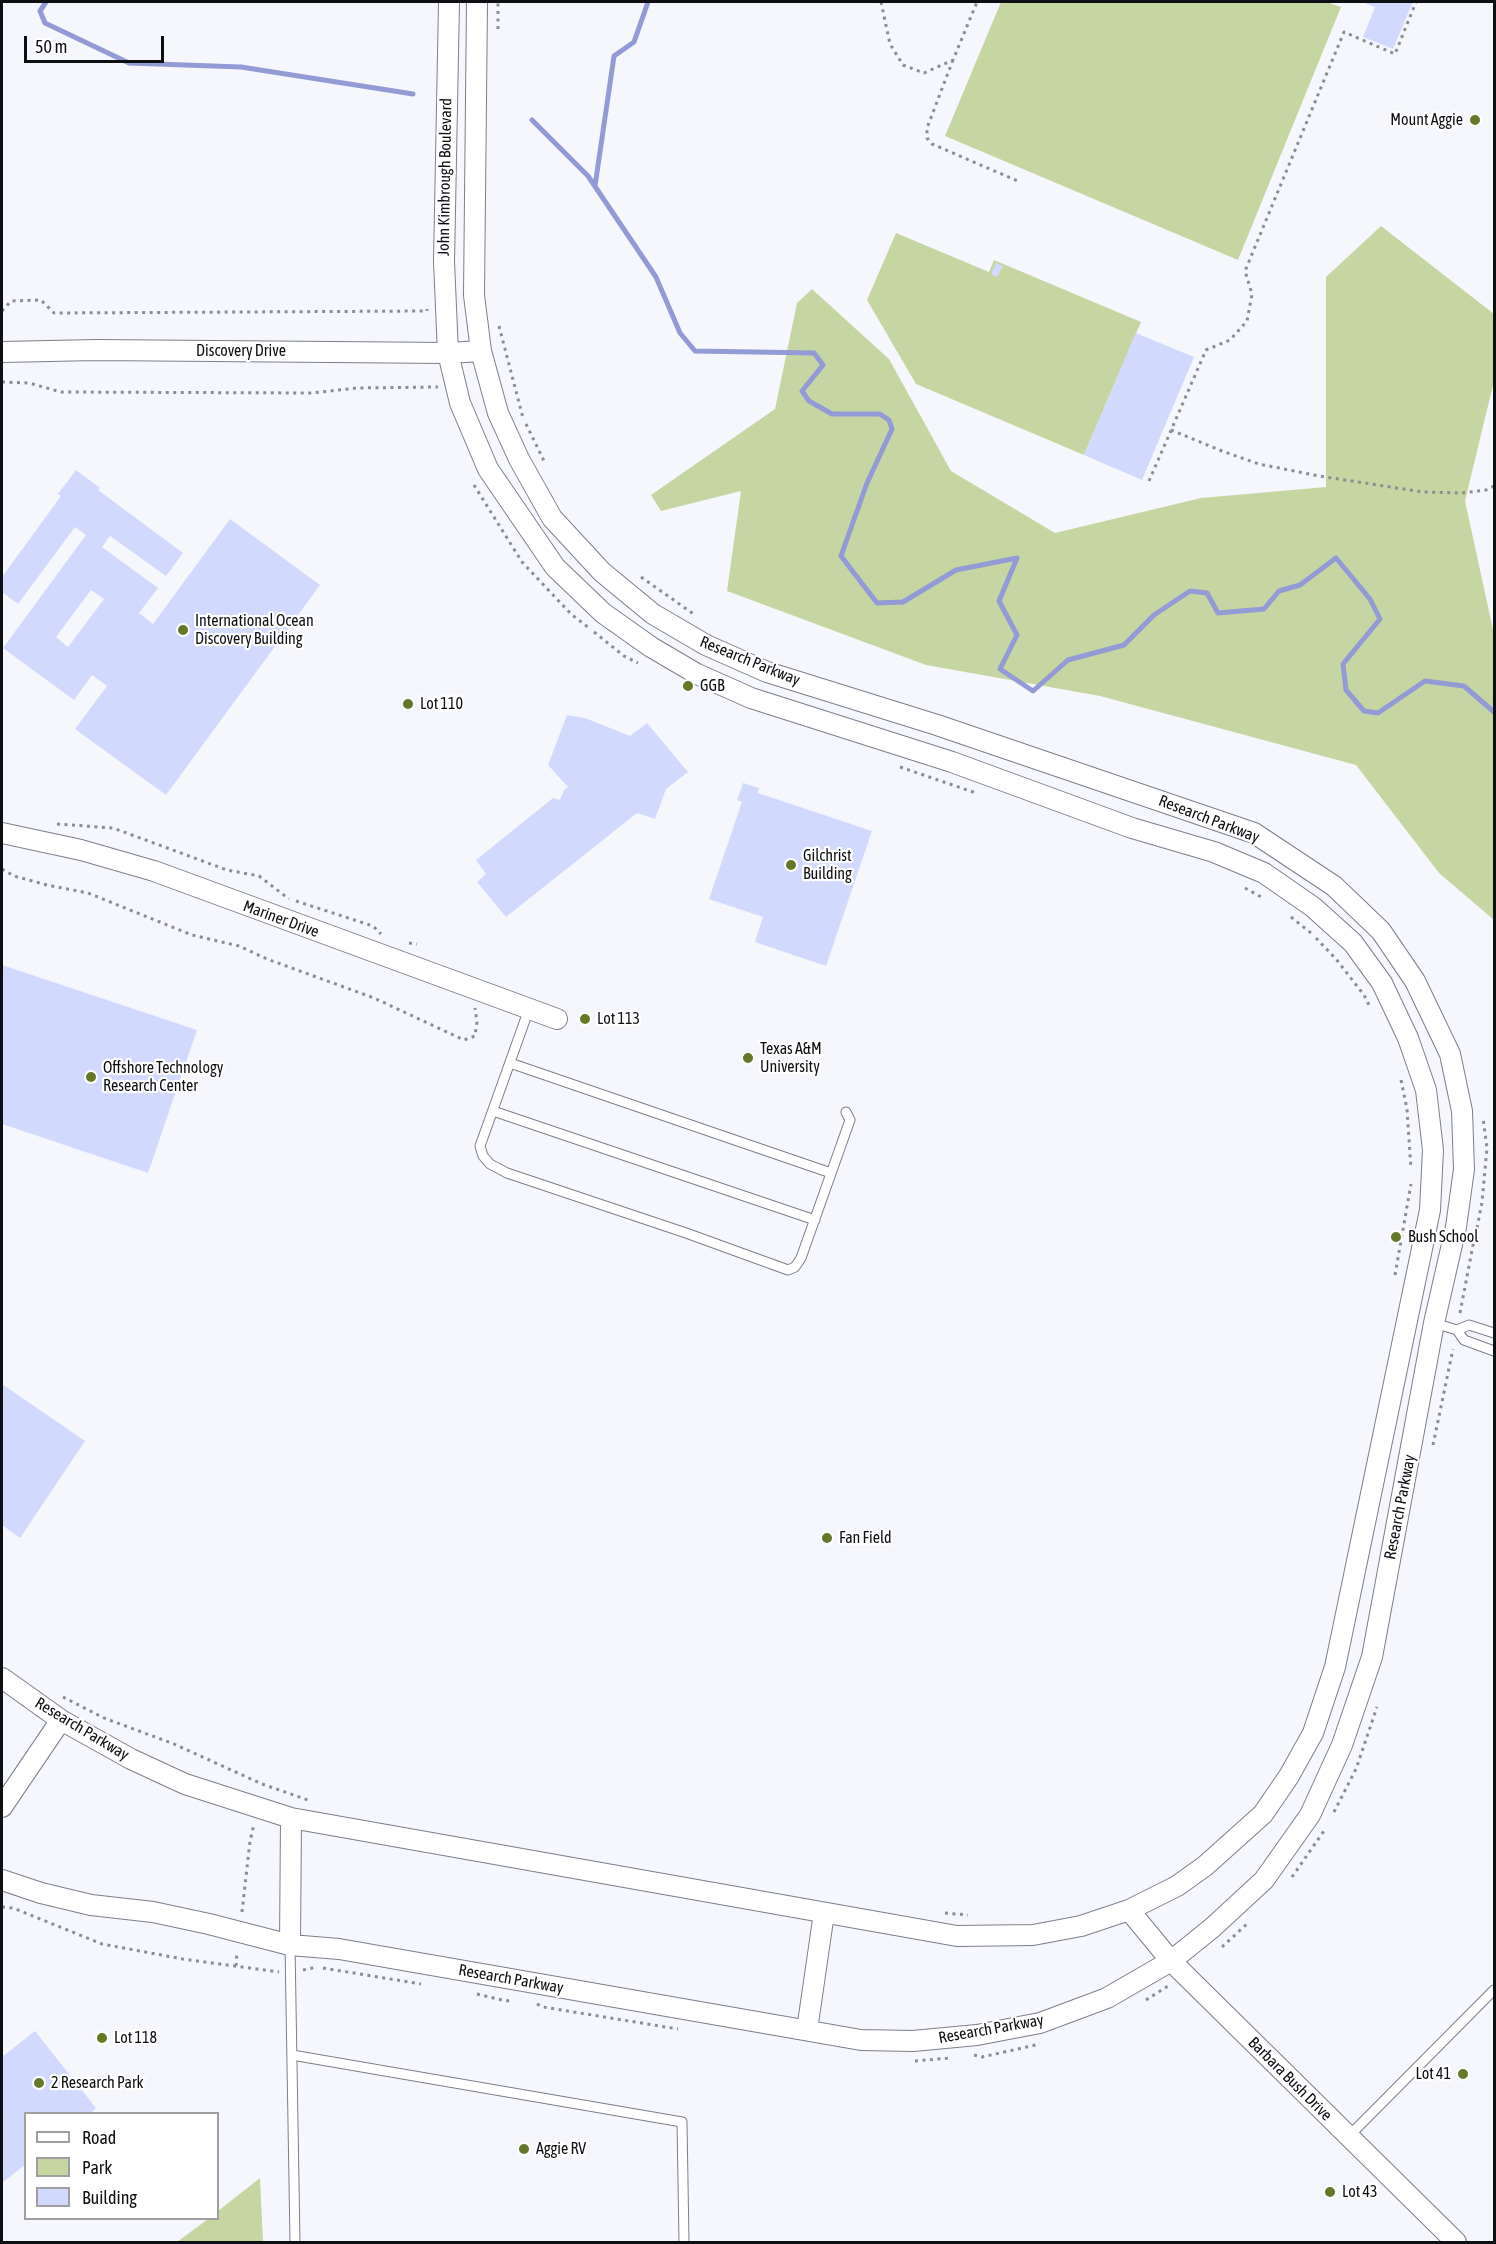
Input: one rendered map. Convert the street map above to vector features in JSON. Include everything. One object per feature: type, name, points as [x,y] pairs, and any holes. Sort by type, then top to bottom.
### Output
[{"type":"street","name":"John Kimbrough Boulevard","points":[[448,353],[444,262],[449,2]]},
{"type":"street","name":"John Kimbrough Boulevard","points":[[477,2],[474,294],[481,351]]},
{"type":"street","name":"Discovery Drive","points":[[2,352],[96,350],[448,353],[481,351]]},
{"type":"street","name":"Research Parkway","points":[[2,1880],[41,1893],[91,1905],[153,1912],[291,1946],[339,1948],[861,2040],[913,2041],[977,2035],[1040,2023],[1177,1968],[1212,1928],[1264,1880],[1310,1815],[1342,1745],[1372,1657],[1434,1323],[1456,1227],[1464,1169],[1462,1111],[1450,1054],[1414,981],[1381,931],[1334,886],[1254,832],[937,725],[767,672],[706,645],[653,614],[602,572],[552,519],[519,459],[498,413],[481,351]]},
{"type":"street","name":"Research Parkway","points":[[2,1678],[61,1720],[131,1759],[185,1784],[291,1818],[957,1936],[1033,1935],[1081,1926],[1129,1910],[1177,1886],[1231,1845],[1263,1814],[1289,1776],[1313,1732],[1335,1667],[1430,1210],[1433,1150],[1426,1090],[1408,1038],[1382,983],[1353,943],[1312,907],[1264,873],[1214,852],[1132,828],[952,762],[751,698],[697,674],[636,637],[603,614],[555,567],[526,527],[488,469],[460,403],[448,353]]},
{"type":"street","points":[[636,637],[653,614]]},
{"type":"street","points":[[925,754],[937,725]]},
{"type":"street","name":"Mariner Drive","points":[[2,833],[81,850],[154,871],[557,1019]]},
{"type":"street","points":[[1408,1315],[1434,1323]]},
{"type":"street","points":[[2,1807],[61,1720]]},
{"type":"street","points":[[291,1818],[291,1946]]},
{"type":"street","name":"Barbara Bush Drive","points":[[1129,1910],[1177,1968],[1456,2242]]},
{"type":"street","points":[[807,2030],[824,1913]]},
{"type":"lane","points":[[529,1009],[480,1146],[483,1156],[490,1164],[788,1270],[795,1267],[801,1258],[815,1220],[850,1120],[846,1112]]},
{"type":"lane","points":[[510,1063],[831,1173]]},
{"type":"lane","points":[[493,1111],[815,1220]]},
{"type":"lane","points":[[1434,1323],[1457,1330],[1464,1340],[1494,1351]]},
{"type":"lane","points":[[1457,1330],[1469,1325],[1494,1333]]},
{"type":"lane","points":[[291,1946],[295,2242]]},
{"type":"lane","points":[[1348,2136],[1494,1990]]},
{"type":"lane","points":[[292,2055],[682,2122],[684,2242]]},
{"type":"path","points":[[498,2],[498,37]]},
{"type":"path","points":[[881,2],[890,44],[903,65],[924,73],[953,60]]},
{"type":"path","points":[[977,2],[927,128],[927,138],[932,144],[1020,182]]},
{"type":"path","points":[[1149,481],[1206,350],[1230,340],[1247,321],[1252,294],[1245,271],[1344,32],[1395,54],[1416,2]]},
{"type":"path","points":[[2,310],[11,301],[41,300],[54,313],[427,311],[427,300]]},
{"type":"path","points":[[496,317],[523,417],[548,469]]},
{"type":"path","points":[[2,382],[29,383],[62,392],[312,393],[357,388],[440,387],[439,381]]},
{"type":"path","points":[[1171,430],[1260,464],[1319,476],[1423,492],[1462,493],[1486,490],[1494,486]]},
{"type":"path","points":[[474,484],[522,562],[546,588],[572,614],[624,656],[643,665]]},
{"type":"path","points":[[634,573],[699,618]]},
{"type":"path","points":[[897,766],[986,796]]},
{"type":"path","points":[[53,823],[113,828],[226,870],[259,876],[287,898],[373,926],[383,937]]},
{"type":"path","points":[[2,869],[25,879],[88,893],[192,935],[239,946],[267,959],[374,998],[464,1040],[475,1036],[477,1022],[474,1011],[481,992]]},
{"type":"path","points":[[1242,886],[1270,903]]},
{"type":"path","points":[[1290,916],[1336,958],[1364,995],[1373,1012]]},
{"type":"path","points":[[406,942],[417,944]]},
{"type":"path","points":[[1395,1278],[1412,1179],[1407,1110],[1399,1073]]},
{"type":"path","points":[[1431,1454],[1482,1202],[1487,1148],[1482,1113]]},
{"type":"path","points":[[60,1695],[104,1718],[174,1744],[262,1784],[310,1800]]},
{"type":"path","points":[[1332,1816],[1356,1769],[1378,1702]]},
{"type":"path","points":[[236,1966],[250,1841],[262,1784]]},
{"type":"path","points":[[1287,1881],[1300,1867],[1328,1825]]},
{"type":"path","points":[[2,1907],[13,1908],[102,1944],[285,1973],[317,1967],[429,1986]]},
{"type":"path","points":[[937,1912],[971,1916]]},
{"type":"path","points":[[1221,1947],[1253,1918]]},
{"type":"path","points":[[1143,2001],[1162,1991],[1177,1968]]},
{"type":"path","points":[[473,1993],[507,2001],[515,1999]]},
{"type":"path","points":[[533,2002],[543,2007],[689,2031]]},
{"type":"path","points":[[972,2055],[982,2057],[1035,2046],[1047,2041]]},
{"type":"path","points":[[909,2061],[947,2060],[955,2056]]},
{"type":"green space","points":[[1001,2],[1327,2],[1341,7],[1238,260],[945,136]]},
{"type":"green space","points":[[1381,226],[1494,314],[1494,381],[1465,501],[1494,634],[1494,920],[1439,873],[1356,765],[1100,696],[926,665],[727,591],[741,491],[661,511],[651,495],[775,409],[797,303],[812,289],[889,359],[951,471],[1055,533],[1201,498],[1326,487],[1326,277]]},
{"type":"green space","points":[[896,233],[989,272],[994,260],[1141,322],[1084,455],[916,384],[867,300]]},
{"type":"green space","points":[[260,2178],[263,2242],[177,2242],[207,2220],[219,2220],[219,2210]]},
{"type":"building","points":[[1361,2],[1413,2],[1393,49],[1363,37],[1375,7]]},
{"type":"building","points":[[996,263],[1003,266],[997,277],[991,274]]},
{"type":"building","points":[[1136,333],[1194,357],[1142,480],[1084,455]]},
{"type":"building","name":"International Ocean Discovery Building","points":[[76,470],[100,488],[98,490],[183,553],[166,576],[110,536],[102,547],[158,588],[139,613],[153,624],[230,519],[320,585],[166,795],[75,729],[107,686],[92,675],[74,700],[3,648],[86,535],[75,527],[18,604],[2,592],[2,577],[61,496],[58,494]],"holes":[[[91,590],[104,599],[68,647],[56,637]]]},
{"type":"building","points":[[567,715],[585,718],[630,736],[647,723],[688,772],[666,789],[655,819],[637,813],[506,917],[477,882],[486,874],[476,860],[553,798],[560,800],[564,790],[568,787],[548,765]]},
{"type":"building","name":"Gilchrist Building","points":[[743,783],[759,788],[758,793],[872,831],[826,966],[755,942],[763,917],[709,899],[742,802],[737,800]]},
{"type":"building","name":"Offshore Technology Research Center","points":[[2,965],[197,1030],[148,1173],[2,1124]]},
{"type":"building","points":[[2,1384],[85,1441],[20,1538],[2,1525]]},
{"type":"building","name":"2 Research Park","points":[[35,2031],[96,2108],[92,2112],[24,2112],[24,2166],[2,2183],[2,2057]]},
{"type":"waterway","points":[[46,2],[40,11],[45,23],[129,63],[241,67],[413,94]]},
{"type":"waterway","points":[[595,186],[614,56],[634,42],[648,2]]},
{"type":"waterway","points":[[532,120],[588,176],[656,277],[680,333],[695,351],[814,353],[823,365],[802,391],[809,401],[832,414],[880,414],[889,420],[892,429],[867,483],[841,556],[877,603],[903,602],[956,570],[1017,558],[999,601],[1017,635],[1000,669],[1033,691],[1068,660],[1124,645],[1154,615],[1190,591],[1207,593],[1218,613],[1264,609],[1279,591],[1300,585],[1336,558],[1370,599],[1380,619],[1343,664],[1346,690],[1364,711],[1378,713],[1425,681],[1464,686],[1494,712]]},
{"type":"place","name":"Mount Aggie","points":[[1475,120]]},
{"type":"place","name":"International Ocean Discovery Building","points":[[183,630]]},
{"type":"place","name":"GGB","points":[[688,686]]},
{"type":"place","name":"Lot 110","points":[[408,704]]},
{"type":"place","name":"Gilchrist Building","points":[[791,865]]},
{"type":"place","name":"Lot 113","points":[[585,1019]]},
{"type":"place","name":"Texas A&M University","points":[[748,1058]]},
{"type":"place","name":"Offshore Technology Research Center","points":[[91,1077]]},
{"type":"place","name":"Bush School","points":[[1396,1237]]},
{"type":"place","name":"Fan Field","points":[[827,1538]]},
{"type":"place","name":"Lot 118","points":[[102,2038]]},
{"type":"place","name":"Lot 41","points":[[1463,2074]]},
{"type":"place","name":"2 Research Park","points":[[39,2083]]},
{"type":"place","name":"Aggie RV","points":[[524,2149]]},
{"type":"place","name":"Lot 43","points":[[1330,2192]]}]
